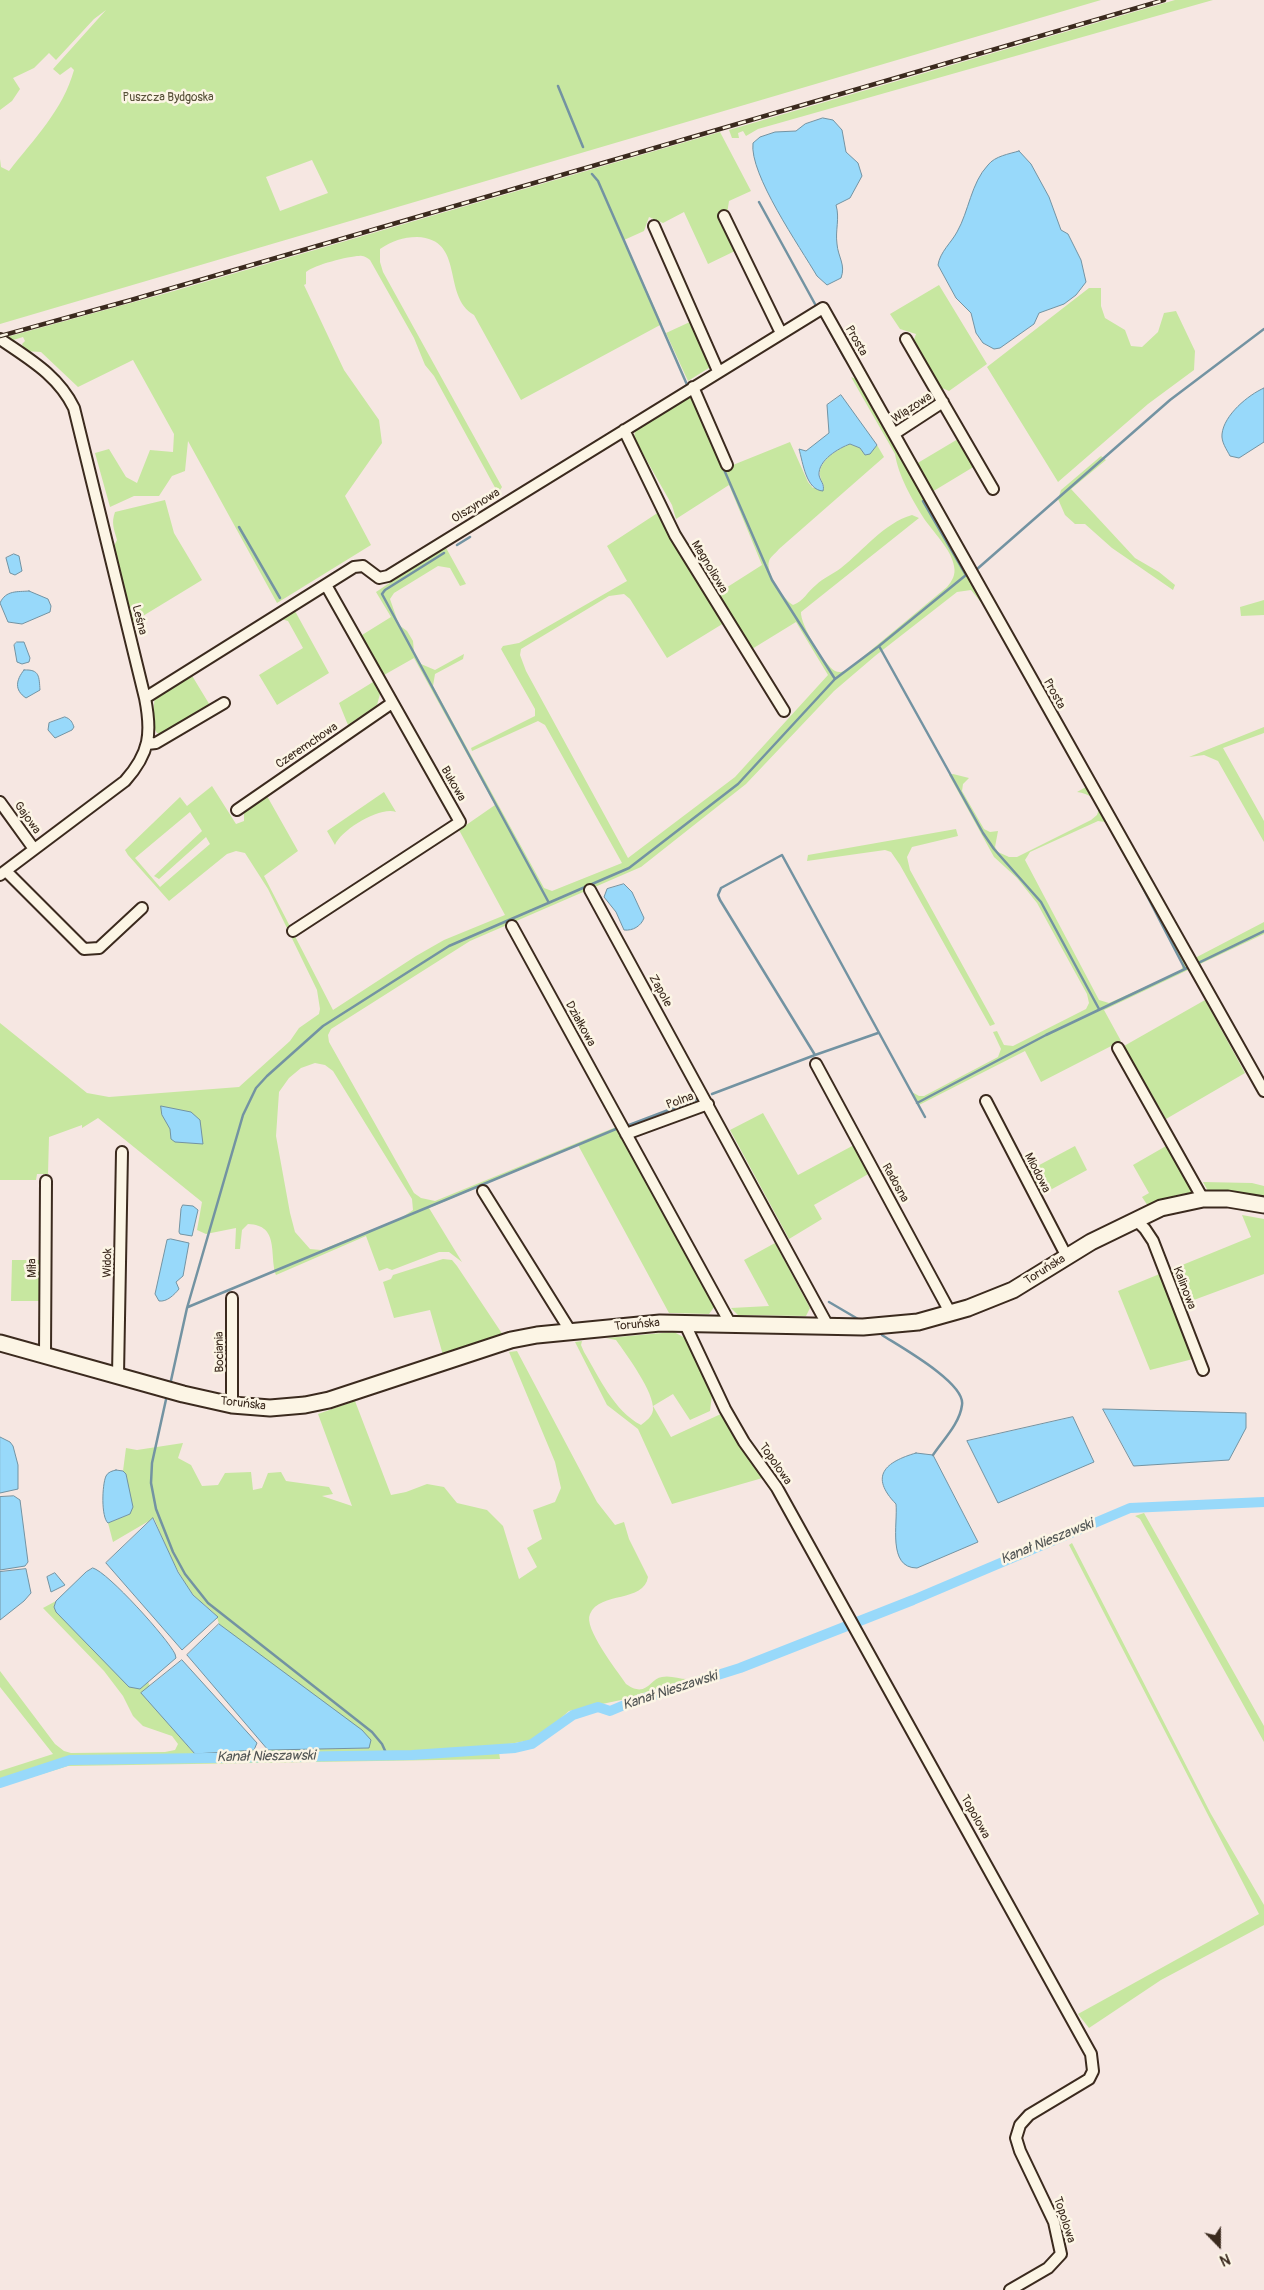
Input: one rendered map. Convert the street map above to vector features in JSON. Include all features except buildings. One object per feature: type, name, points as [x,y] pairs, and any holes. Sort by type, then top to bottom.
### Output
[{"type":"main road","name":"Toruńska","points":[[0,1342],[232,1405],[270,1408],[314,1403],[511,1340],[571,1332],[639,1324],[684,1322],[886,1326],[918,1322],[951,1314],[1013,1290],[1135,1219],[1170,1205],[1202,1199],[1228,1199],[1264,1205]]},
{"type":"street","points":[[724,216],[781,333]]},
{"type":"street","points":[[654,226],[718,371]]},
{"type":"street","name":"Olszynowa","points":[[145,698],[358,566],[366,567],[377,578],[388,576],[822,308]]},
{"type":"street","name":"Prosta","points":[[822,308],[1077,763],[1132,856],[1264,1091]]},
{"type":"street","points":[[906,339],[993,489]]},
{"type":"street","name":"Leśna","points":[[2,342],[45,370],[64,391],[74,408],[145,698],[150,734],[138,765],[125,781],[3,873]]},
{"type":"street","points":[[690,388],[726,465]]},
{"type":"street","name":"Wiązowa","points":[[894,434],[943,402]]},
{"type":"street","name":"Magnoliowa","points":[[624,430],[675,535],[784,711]]},
{"type":"street","name":"Bukowa","points":[[293,931],[460,822],[326,585]]},
{"type":"street","points":[[147,744],[156,744],[224,703]]},
{"type":"street","name":"Czeremchowa","points":[[237,810],[392,703]]},
{"type":"street","name":"Gajowa","points":[[0,802],[34,849]]},
{"type":"street","points":[[3,873],[84,949],[99,948],[142,908]]},
{"type":"street","name":"Zapole","points":[[590,890],[708,1104]]},
{"type":"street","name":"Działkowa","points":[[512,926],[626,1134]]},
{"type":"street","points":[[1118,1048],[1202,1199]]},
{"type":"street","name":"Radosna","points":[[816,1064],[951,1314]]},
{"type":"street","name":"Miodowa","points":[[986,1102],[1067,1257]]},
{"type":"street","name":"Polna","points":[[626,1134],[708,1104],[828,1326]]},
{"type":"street","points":[[626,1134],[730,1323]]},
{"type":"street","name":"Widok","points":[[118,1375],[122,1152]]},
{"type":"street","name":"Miła","points":[[45,1354],[46,1181]]},
{"type":"street","points":[[483,1191],[571,1332]]},
{"type":"street","name":"Kalinowa","points":[[1135,1219],[1153,1241],[1203,1370]]},
{"type":"street","name":"Bociania","points":[[232,1298],[232,1405]]},
{"type":"street","name":"Topolowa","points":[[684,1322],[700,1360],[725,1409],[744,1442],[777,1488],[857,1630],[1084,2037],[1093,2063],[1089,2079],[1029,2115],[1018,2131],[1018,2146],[1047,2206],[1060,2242],[1061,2254],[1048,2268],[1010,2290]]},
{"type":"green space","name":"Puszcza Bydgoska","points":[[0,0],[1101,0],[0,324],[0,159],[1,167],[9,171],[47,124],[63,98],[74,70],[71,67],[60,75],[53,69],[106,10],[94,19],[56,60],[49,53],[34,68],[13,78],[20,89],[12,101],[0,110]],"holes":[[[312,160],[328,193],[280,211],[266,177]]]},
{"type":"green space","points":[[1175,0],[1213,0],[758,129],[746,136],[743,131],[738,133],[739,138],[732,138],[729,130]]},
{"type":"green space","points":[[720,132],[751,191],[729,201],[727,214],[737,250],[708,264],[684,212],[663,223],[649,217],[644,231],[624,240],[662,324],[521,400],[474,315],[464,306],[458,295],[448,258],[442,247],[432,240],[417,237],[398,240],[380,249],[380,262],[383,272],[502,487],[498,493],[434,376],[425,365],[414,338],[370,260],[362,256],[354,256],[324,264],[306,272],[306,284],[304,285],[344,370],[379,420],[382,443],[345,496],[371,545],[277,603],[188,441],[185,471],[172,476],[159,496],[134,496],[110,507],[95,453],[109,449],[126,477],[137,483],[150,450],[173,452],[174,434],[133,360],[78,387],[41,352],[25,351],[22,344],[25,341],[23,337],[10,341],[3,338],[167,293]]},
{"type":"green space","points":[[939,285],[987,364],[949,391],[942,388],[913,342],[916,334],[900,329],[890,314]]},
{"type":"green space","points":[[1089,288],[1101,288],[1101,306],[1105,318],[1125,330],[1131,346],[1142,347],[1158,332],[1164,313],[1176,311],[1195,351],[1194,370],[1148,404],[1058,482],[987,367]]},
{"type":"green space","points":[[692,321],[712,366],[688,381],[666,333]]},
{"type":"green space","points":[[851,377],[859,380],[990,609],[988,611],[971,590],[957,592],[875,656],[834,691],[746,784],[641,867],[470,941],[331,1029],[328,1035],[329,1042],[414,1193],[421,1198],[435,1201],[616,1127],[715,1306],[709,1314],[669,1313],[578,1145],[429,1208],[462,1262],[449,1252],[439,1252],[392,1270],[387,1268],[379,1271],[366,1236],[276,1275],[271,1242],[265,1230],[248,1224],[242,1230],[240,1249],[235,1249],[236,1228],[206,1234],[197,1230],[202,1202],[98,1118],[82,1128],[82,1125],[49,1137],[48,1174],[37,1174],[36,1180],[0,1180],[0,1023],[87,1093],[109,1097],[239,1087],[290,1041],[299,1028],[319,1014],[317,990],[268,889],[245,853],[236,851],[227,854],[169,901],[128,855],[125,850],[180,797],[187,806],[212,786],[236,824],[244,821],[244,812],[267,796],[298,851],[264,876],[333,1010],[444,940],[505,915],[459,830],[495,805],[414,658],[384,675],[362,635],[391,617],[376,592],[445,546],[466,584],[460,586],[450,568],[438,566],[394,593],[390,599],[399,625],[407,631],[413,641],[414,652],[421,664],[435,670],[464,654],[463,659],[435,674],[433,686],[544,888],[552,891],[622,863],[545,725],[538,721],[472,751],[471,748],[535,716],[535,709],[501,649],[503,646],[519,643],[627,581],[607,546],[659,512],[724,623],[667,658],[630,599],[624,594],[609,596],[521,649],[520,655],[526,671],[628,858],[735,777],[828,675],[796,622],[752,649],[718,593],[762,565],[729,485],[676,519],[672,505],[634,438],[635,431],[693,395],[723,469],[790,442],[808,482],[813,488],[824,487],[820,470],[826,460],[835,452],[850,444],[860,448],[866,455],[877,445],[884,457],[779,549],[769,561],[772,578],[785,598],[793,605],[803,599],[819,583],[850,561],[892,524],[912,515],[919,518],[801,612],[804,625],[814,644],[830,667],[838,672],[847,670],[947,587],[954,575],[954,566],[950,554],[923,517],[910,495],[899,470],[895,454]],"holes":[[[190,812],[202,831],[154,876],[159,879],[206,837],[210,844],[160,887],[135,858]],[[315,1063],[325,1065],[333,1071],[412,1199],[413,1210],[401,1218],[321,1250],[310,1249],[295,1232],[276,1136],[279,1092],[289,1078],[301,1068]]]},
{"type":"green space","points":[[958,439],[975,466],[932,492],[916,464]]},
{"type":"green space","points":[[1101,456],[1106,460],[1071,489],[1135,558],[1159,572],[1175,585],[1173,590],[1112,548],[1085,524],[1075,524],[1065,515],[1058,499],[1061,490]]},
{"type":"green space","points":[[165,500],[174,533],[202,580],[133,622],[114,546],[117,540],[113,519],[115,512]]},
{"type":"green space","points":[[1264,600],[1264,615],[1241,616],[1240,607]]},
{"type":"green space","points":[[295,611],[329,673],[277,705],[259,675],[303,648],[288,621],[281,619]]},
{"type":"green space","points":[[191,674],[211,707],[164,735],[157,733],[152,725],[155,695]]},
{"type":"green space","points":[[373,682],[380,694],[377,705],[348,725],[339,703]]},
{"type":"green space","points":[[1264,727],[1264,733],[1223,748],[1264,821],[1264,842],[1218,761],[1204,755],[1189,757]]},
{"type":"green space","points":[[953,774],[969,778],[963,784],[962,791],[984,829],[990,832],[998,831],[995,847],[998,852],[1009,857],[1017,857],[1091,820],[1097,815],[1099,809],[1093,799],[1088,795],[1077,792],[1086,787],[1084,780],[1195,974],[1192,977],[1188,970],[1104,1010],[1121,1041],[1041,1082],[1025,1051],[919,1105],[912,1092],[919,1096],[924,1096],[998,1057],[1001,1049],[993,1032],[997,1031],[1004,1045],[1013,1046],[1086,1009],[1089,1003],[1087,994],[1037,903],[1017,878],[994,857],[949,775]],"holes":[[[1098,821],[1105,822],[1183,963],[1181,971],[1109,1003],[1099,1000],[1025,860],[1030,852]]]},
{"type":"green space","points":[[384,792],[396,812],[389,811],[371,816],[353,826],[335,845],[327,831]]},
{"type":"green space","points":[[956,829],[958,836],[912,847],[907,857],[910,870],[995,1024],[990,1026],[891,852],[885,850],[807,861],[808,855]]},
{"type":"green space","points":[[1264,922],[1264,934],[1198,965],[1195,958]]},
{"type":"green space","points":[[1205,1000],[1245,1073],[1166,1119],[1124,1046]]},
{"type":"green space","points":[[763,1113],[798,1175],[854,1145],[870,1173],[814,1205],[822,1219],[789,1239],[730,1130]]},
{"type":"green space","points":[[1075,1146],[1087,1170],[1041,1195],[1028,1171]]},
{"type":"green space","points":[[1166,1146],[1193,1192],[1177,1195],[1148,1206],[1142,1197],[1149,1193],[1133,1165]]},
{"type":"green space","points":[[1203,1182],[1252,1183],[1264,1186],[1264,1196],[1232,1191],[1208,1191]]},
{"type":"green space","points":[[1242,1215],[1264,1219],[1264,1274],[1183,1304],[1170,1270],[1251,1237]]},
{"type":"green space","points":[[775,1243],[810,1308],[806,1316],[738,1315],[731,1308],[769,1306],[744,1260]]},
{"type":"green space","points":[[443,1259],[452,1260],[457,1266],[503,1335],[443,1355],[430,1310],[394,1318],[383,1282],[391,1279],[393,1275]]},
{"type":"green space","points":[[12,1260],[41,1260],[40,1301],[11,1301]]},
{"type":"green space","points":[[1162,1273],[1193,1359],[1150,1370],[1118,1291]]},
{"type":"green space","points":[[674,1332],[687,1339],[712,1395],[710,1411],[690,1420],[673,1394],[653,1406],[671,1437],[723,1413],[766,1477],[672,1504],[638,1429],[607,1405],[575,1342],[582,1341],[581,1345],[584,1352],[608,1393],[631,1419],[641,1425],[648,1419],[653,1410],[645,1384],[616,1340],[606,1338]]},
{"type":"green space","points":[[517,1351],[597,1502],[615,1525],[624,1522],[629,1539],[648,1577],[645,1585],[639,1591],[603,1602],[595,1607],[590,1614],[589,1620],[596,1639],[626,1684],[633,1688],[643,1689],[658,1678],[668,1676],[687,1679],[621,1700],[569,1711],[537,1739],[498,1746],[500,1759],[68,1766],[0,1787],[0,1771],[53,1754],[0,1687],[0,1671],[55,1744],[64,1751],[71,1753],[165,1752],[175,1750],[178,1744],[172,1736],[143,1726],[133,1716],[123,1696],[104,1671],[43,1608],[56,1601],[54,1607],[140,1689],[148,1682],[150,1686],[142,1693],[195,1754],[254,1750],[369,1748],[219,1624],[212,1611],[195,1597],[180,1575],[154,1518],[113,1542],[108,1523],[130,1514],[126,1474],[123,1471],[126,1448],[137,1450],[183,1443],[178,1458],[191,1465],[202,1486],[218,1485],[225,1473],[251,1472],[253,1490],[262,1488],[268,1473],[281,1472],[286,1481],[329,1487],[333,1494],[322,1496],[352,1506],[318,1414],[355,1401],[391,1495],[406,1492],[427,1484],[444,1487],[457,1503],[487,1510],[503,1526],[519,1579],[537,1567],[527,1548],[542,1539],[533,1510],[555,1502],[561,1488],[555,1462],[509,1352]]},
{"type":"green space","points":[[1144,1513],[1264,1726],[1264,1742],[1140,1519],[1135,1516]]},
{"type":"green space","points":[[1072,1543],[1211,1814],[1264,1905],[1264,1925],[1161,1980],[1089,2028],[1078,2014],[1259,1914],[1069,1545]]},
{"type":"water","points":[[823,118],[833,120],[842,130],[846,152],[858,163],[862,176],[850,198],[836,205],[838,215],[837,244],[843,269],[841,278],[827,285],[817,276],[767,191],[754,156],[753,143],[760,137],[775,132],[796,131],[805,124]]},
{"type":"water","points":[[1019,151],[1031,164],[1049,197],[1061,230],[1068,234],[1081,260],[1086,282],[1076,295],[1064,304],[1039,313],[1034,324],[1000,348],[994,349],[983,343],[976,333],[971,313],[956,298],[938,265],[941,256],[961,224],[982,172],[994,159]]},
{"type":"water","points":[[1264,388],[1264,442],[1239,458],[1230,456],[1222,440],[1227,420],[1238,406],[1251,395]]},
{"type":"water","points":[[841,395],[877,445],[870,454],[865,455],[860,448],[850,444],[830,455],[822,464],[819,475],[823,484],[823,491],[817,489],[809,481],[799,449],[806,451],[829,433],[827,405]]},
{"type":"water","points":[[14,554],[19,556],[22,571],[15,575],[10,573],[6,558]]},
{"type":"water","points":[[29,591],[48,599],[51,606],[50,612],[22,624],[8,622],[0,603],[2,599],[12,593]]},
{"type":"water","points":[[17,642],[24,642],[30,658],[29,662],[22,664],[17,662],[14,645]]},
{"type":"water","points":[[24,670],[36,672],[40,685],[40,690],[26,698],[18,688],[19,677]]},
{"type":"water","points":[[65,717],[71,721],[74,727],[72,730],[55,738],[48,730],[49,723]]},
{"type":"water","points":[[624,884],[632,892],[644,918],[641,923],[630,930],[624,930],[616,912],[604,897],[607,889]]},
{"type":"water","points":[[161,1106],[191,1112],[200,1120],[203,1144],[175,1142],[171,1139],[170,1129],[162,1115]]},
{"type":"water","points":[[183,1205],[193,1206],[198,1210],[192,1236],[180,1234],[179,1232]]},
{"type":"water","points":[[171,1239],[189,1243],[183,1276],[176,1282],[179,1289],[175,1294],[168,1299],[159,1301],[155,1294],[167,1240]]},
{"type":"water","points":[[1103,1409],[1246,1413],[1246,1428],[1229,1460],[1134,1466]]},
{"type":"water","points":[[1073,1417],[1094,1462],[998,1503],[967,1441]]},
{"type":"water","points":[[0,1437],[10,1442],[13,1446],[18,1465],[18,1489],[0,1493]]},
{"type":"water","points":[[916,1453],[933,1455],[978,1542],[917,1568],[908,1566],[901,1561],[896,1543],[896,1504],[883,1485],[882,1478],[884,1471],[889,1466]]},
{"type":"water","points":[[116,1470],[123,1471],[126,1474],[133,1507],[130,1514],[108,1523],[103,1508],[104,1486],[107,1475]]},
{"type":"water","points":[[14,1496],[20,1500],[28,1562],[25,1566],[0,1570],[0,1497]]},
{"type":"water","points":[[153,1518],[178,1572],[193,1595],[218,1617],[182,1650],[106,1563]]},
{"type":"water","points":[[93,1568],[101,1572],[124,1593],[175,1654],[176,1658],[140,1689],[129,1687],[56,1612],[54,1607],[56,1601],[86,1572]]},
{"type":"water","points":[[26,1569],[31,1593],[0,1620],[0,1572]]},
{"type":"water","points":[[55,1573],[65,1585],[51,1592],[47,1577]]},
{"type":"water","points":[[219,1624],[362,1730],[371,1740],[369,1748],[268,1750],[187,1655]]},
{"type":"water","points":[[182,1660],[257,1743],[254,1750],[195,1754],[141,1693]]},
{"type":"waterway","points":[[558,86],[583,147]]},
{"type":"waterway","points":[[592,174],[598,181],[688,387]]},
{"type":"waterway","points":[[759,202],[815,304]]},
{"type":"waterway","points":[[822,317],[845,359]]},
{"type":"waterway","points":[[976,570],[1170,400],[1264,329]]},
{"type":"waterway","points":[[170,1385],[187,1308],[243,1115],[256,1088],[267,1076],[323,1026],[449,946],[629,868],[738,784],[835,679],[772,580],[722,465]]},
{"type":"waterway","points":[[879,646],[966,575],[923,501]]},
{"type":"waterway","points":[[239,527],[280,598]]},
{"type":"waterway","points":[[457,545],[470,537]]},
{"type":"waterway","points":[[444,553],[385,590],[382,594],[549,903]]},
{"type":"waterway","points":[[835,679],[879,646],[983,833],[994,849],[1041,902],[1099,1009]]},
{"type":"waterway","points":[[878,1033],[815,1055],[720,900],[718,895],[721,888],[782,855],[925,1117]]},
{"type":"waterway","points":[[1128,859],[1185,969]]},
{"type":"waterway","points":[[1200,962],[1264,931]]},
{"type":"waterway","points":[[917,1103],[1046,1035],[1187,968]]},
{"type":"waterway","points":[[712,1094],[815,1055]]},
{"type":"waterway","points":[[629,1125],[700,1098]]},
{"type":"waterway","points":[[188,1307],[616,1129]]},
{"type":"waterway","points":[[829,1302],[858,1319]]},
{"type":"waterway","points":[[882,1335],[916,1356],[943,1376],[954,1386],[960,1396],[961,1412],[933,1455]]},
{"type":"waterway","points":[[167,1395],[152,1463],[151,1483],[156,1509],[173,1552],[185,1574],[208,1603],[372,1732],[382,1744],[387,1755]]},
{"type":"waterway","name":"Kanał Nieszawski","points":[[0,1783],[70,1760],[412,1755],[515,1748],[532,1744],[573,1715],[598,1707],[610,1711],[629,1703],[740,1668],[913,1600],[1130,1508],[1264,1502]]},
{"type":"railway","points":[[0,336],[131,300],[1164,0]]}]
